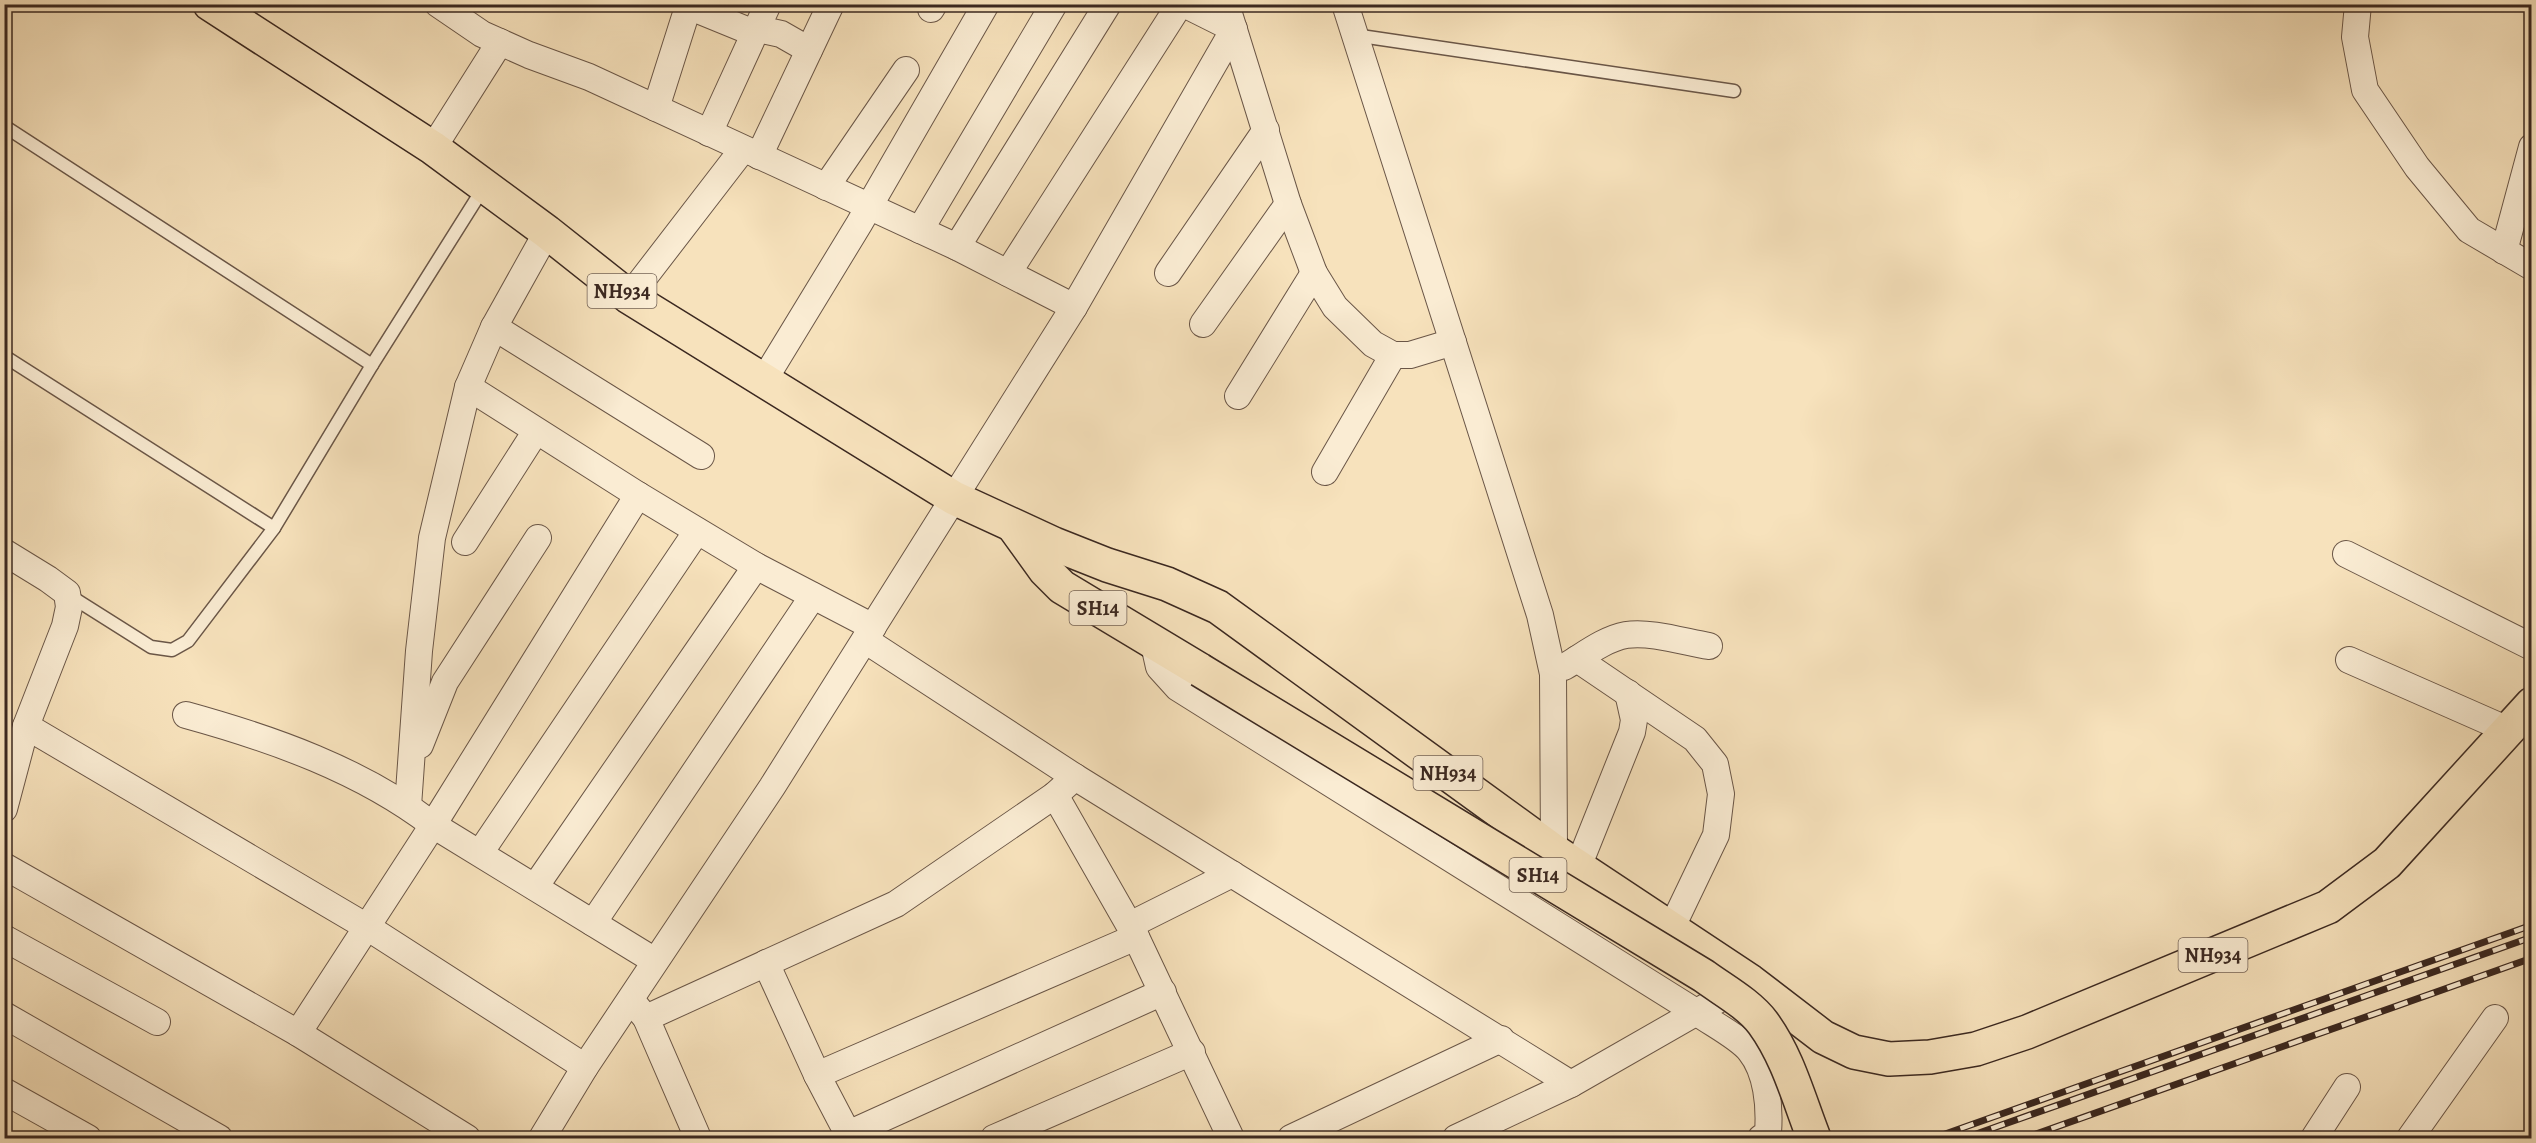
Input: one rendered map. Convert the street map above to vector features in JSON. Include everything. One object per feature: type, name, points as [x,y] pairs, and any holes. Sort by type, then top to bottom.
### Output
[{"type":"main road","name":"NH934","points":[[210,4],[433,148],[630,297],[954,498],[1014,528],[1107,565],[1167,584],[1218,606],[1566,859],[1750,981],[1823,1037],[1854,1052],[1889,1059],[1930,1057],[1976,1049],[2027,1032],[2328,908],[2387,863],[2532,704]]},
{"type":"main road","name":"SH14","points":[[1014,528],[1045,570],[1062,587],[1153,640],[1704,976],[1735,999],[1762,1022],[1783,1058],[1814,1138]]},
{"type":"street","points":[[438,4],[482,34],[589,77],[870,206],[957,247],[1074,307]]},
{"type":"street","points":[[709,133],[768,4]]},
{"type":"street","points":[[630,297],[751,152],[809,51],[831,4]]},
{"type":"street","points":[[764,380],[870,206],[986,4]]},
{"type":"street","points":[[920,230],[1054,4]]},
{"type":"street","points":[[957,247],[1108,4]]},
{"type":"street","points":[[1008,273],[1182,4],[1234,29]]},
{"type":"street","points":[[1226,4],[1288,204],[1314,273],[1335,307],[1355,329],[1373,344],[1393,355],[1410,355],[1453,342]]},
{"type":"street","points":[[1345,4],[1540,615],[1553,674],[1566,859]]},
{"type":"street","points":[[2358,4],[2355,37],[2365,90],[2417,167],[2469,230],[2532,267]]},
{"type":"street","points":[[656,108],[688,5],[754,33]]},
{"type":"street","points":[[754,33],[758,29],[781,34],[809,51]]},
{"type":"street","points":[[542,1138],[585,1067],[638,1008],[655,962],[772,787],[1074,307],[1234,29]]},
{"type":"street","points":[[433,148],[500,42]]},
{"type":"street","points":[[826,187],[906,70]]},
{"type":"street","points":[[1168,273],[1266,129]]},
{"type":"street","points":[[2504,251],[2532,147]]},
{"type":"street","points":[[1203,324],[1288,204]]},
{"type":"street","points":[[408,806],[419,651],[432,538],[468,387],[495,327],[547,232]]},
{"type":"street","points":[[1238,396],[1314,273]]},
{"type":"street","points":[[495,327],[701,456]]},
{"type":"street","points":[[1325,472],[1393,355]]},
{"type":"street","points":[[468,387],[697,531],[813,596],[1075,777],[1501,1039],[1570,1084]]},
{"type":"street","points":[[465,542],[536,431]]},
{"type":"street","points":[[298,1033],[434,825],[638,495]]},
{"type":"street","points":[[480,853],[697,531]]},
{"type":"street","points":[[411,767],[444,682],[538,538]]},
{"type":"street","points":[[4,552],[67,593],[69,607],[26,726],[4,809]]},
{"type":"street","points":[[2346,554],[2532,647]]},
{"type":"street","points":[[535,887],[756,566]]},
{"type":"street","points":[[593,923],[813,596]]},
{"type":"street","points":[[1553,674],[1604,644],[1626,635],[1645,635],[1709,646]]},
{"type":"street","points":[[1153,640],[1159,667],[1178,688],[1695,1012],[1749,1049],[1761,1068],[1770,1116],[1768,1132],[1761,1138]]},
{"type":"street","points":[[1577,659],[1695,739],[1715,764],[1721,794],[1716,835],[1671,929]]},
{"type":"street","points":[[2349,660],[2508,730]]},
{"type":"street","points":[[1566,859],[1632,732],[1634,720],[1628,693]]},
{"type":"street","points":[[186,715],[252,733],[315,758],[408,806],[434,825],[655,962]]},
{"type":"street","points":[[26,726],[367,927],[585,1067]]},
{"type":"street","points":[[638,1008],[766,963],[896,904],[1055,795],[1075,777]]},
{"type":"street","points":[[1055,795],[1133,931],[1231,1138]]},
{"type":"street","points":[[4,866],[298,1033],[467,1138]]},
{"type":"street","points":[[817,1075],[1133,931],[1232,874]]},
{"type":"street","points":[[4,938],[157,1022]]},
{"type":"street","points":[[766,963],[817,1075],[849,1136],[1163,993]]},
{"type":"street","points":[[1456,1138],[1570,1084],[1750,981]]},
{"type":"street","points":[[638,1008],[695,1136]]},
{"type":"street","points":[[4,1015],[219,1138]]},
{"type":"street","points":[[2410,1138],[2495,1018]]},
{"type":"street","points":[[1291,1138],[1501,1039]]},
{"type":"street","points":[[994,1138],[1192,1052]]},
{"type":"street","points":[[2314,1138],[2348,1087]]},
{"type":"street","points":[[4,1091],[88,1138]]},
{"type":"lane","points":[[1354,35],[1734,91]]},
{"type":"lane","points":[[4,126],[372,365]]},
{"type":"lane","points":[[67,593],[152,647],[172,650],[188,641],[274,528],[372,365],[485,186]]},
{"type":"lane","points":[[4,356],[274,528]]},
{"type":"railway","points":[[1934,1138],[2532,925]]},
{"type":"railway","points":[[1965,1138],[2532,937]]},
{"type":"railway","points":[[2025,1138],[2532,958]]}]
